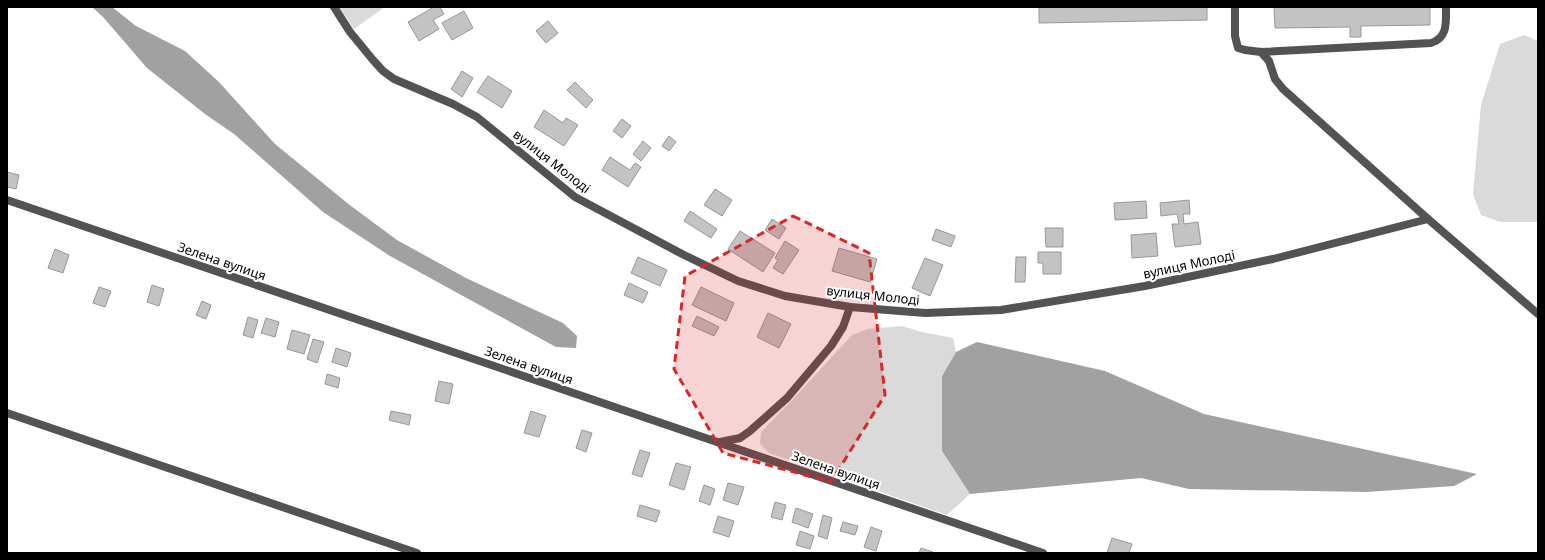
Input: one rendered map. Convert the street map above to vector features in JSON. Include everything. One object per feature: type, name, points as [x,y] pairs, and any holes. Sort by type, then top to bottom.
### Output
[{"type":"street","name":"вулиця Молоді","points":[[334,7],[372,60],[383,71],[394,79],[453,104],[477,117],[576,197],[684,255],[738,280],[785,296],[850,307],[925,313],[1001,310],[1146,286],[1250,263],[1428,219]]},
{"type":"street","points":[[1235,7],[1235,36],[1238,48],[1261,52],[1432,44],[1438,42],[1445,31],[1446,7]]},
{"type":"street","points":[[1261,52],[1269,61],[1275,79],[1283,89],[1428,219],[1538,314]]},
{"type":"street","name":"Зелена вулиця","points":[[7,200],[1043,553]]},
{"type":"street","points":[[718,442],[740,438],[788,398],[831,346],[843,326],[850,307]]},
{"type":"street","points":[[7,413],[417,553]]},
{"type":"highlighted area","points":[[793,216],[869,253],[885,395],[831,482],[723,453],[674,369],[685,276]]},
{"type":"shaded area","points":[[92,7],[112,7],[136,26],[185,51],[219,82],[275,144],[351,206],[397,240],[466,278],[563,323],[577,336],[576,348],[556,347],[390,256],[323,212],[234,134],[205,114],[147,68],[103,17]]},
{"type":"shaded area","points":[[339,7],[385,7],[354,29]]},
{"type":"shaded area","points":[[1524,35],[1538,41],[1538,222],[1500,222],[1481,215],[1473,194],[1481,105],[1500,44]]},
{"type":"shaded area","points":[[902,326],[922,332],[953,338],[956,352],[942,376],[942,451],[970,494],[947,515],[769,453],[760,444],[761,432],[852,335],[868,329]]},
{"type":"shaded area","points":[[977,342],[1105,371],[1204,414],[1477,474],[1454,486],[1366,492],[1189,489],[1141,478],[970,494],[942,451],[942,376],[956,352]]},
{"type":"building","points":[[434,7],[440,7],[444,14],[433,20],[439,29],[419,41],[408,22]]},
{"type":"building","points":[[1039,7],[1207,7],[1207,20],[1039,23]]},
{"type":"building","points":[[1274,7],[1430,7],[1430,25],[1361,26],[1361,37],[1350,37],[1350,27],[1275,28]]},
{"type":"building","points":[[464,11],[473,28],[452,40],[442,23]]},
{"type":"building","points":[[548,21],[558,33],[546,43],[536,31]]},
{"type":"building","points":[[462,71],[473,78],[462,97],[451,89]]},
{"type":"building","points":[[488,76],[512,91],[502,108],[477,92]]},
{"type":"building","points":[[575,82],[593,100],[586,108],[567,90]]},
{"type":"building","points":[[544,110],[563,123],[566,118],[578,125],[564,146],[534,127]]},
{"type":"building","points":[[622,119],[631,126],[622,138],[613,131]]},
{"type":"building","points":[[669,136],[676,142],[669,151],[662,146]]},
{"type":"building","points":[[643,141],[651,148],[641,161],[633,154]]},
{"type":"building","points":[[610,157],[630,170],[635,163],[641,167],[628,187],[602,170]]},
{"type":"building","points":[[7,172],[19,175],[16,189],[7,187]]},
{"type":"building","points":[[715,189],[732,200],[722,216],[704,205]]},
{"type":"building","points":[[1189,200],[1190,214],[1183,214],[1184,224],[1198,222],[1201,244],[1175,247],[1172,224],[1179,224],[1177,214],[1161,216],[1160,203]]},
{"type":"building","points":[[1146,201],[1147,218],[1115,220],[1114,203]]},
{"type":"building","points":[[690,211],[717,229],[711,238],[684,221]]},
{"type":"building","points":[[772,219],[786,228],[779,239],[765,230]]},
{"type":"building","points":[[1045,228],[1063,228],[1063,247],[1046,247]]},
{"type":"building","points":[[936,229],[955,236],[951,247],[932,240]]},
{"type":"building","points":[[740,231],[775,253],[763,272],[728,249]]},
{"type":"building","points":[[1156,233],[1158,256],[1132,258],[1131,235]]},
{"type":"building","points":[[785,241],[799,250],[783,274],[773,268],[778,260],[775,258]]},
{"type":"building","points":[[839,248],[877,259],[870,282],[832,271]]},
{"type":"building","points":[[55,249],[69,255],[63,273],[48,268]]},
{"type":"building","points":[[1038,252],[1061,252],[1061,274],[1043,274],[1043,263],[1038,263]]},
{"type":"building","points":[[638,257],[667,270],[660,286],[631,273]]},
{"type":"building","points":[[1016,257],[1026,257],[1025,282],[1015,282]]},
{"type":"building","points":[[925,258],[943,265],[930,296],[912,288]]},
{"type":"building","points":[[629,283],[648,292],[643,303],[624,295]]},
{"type":"building","points":[[152,285],[164,289],[159,306],[147,302]]},
{"type":"building","points":[[99,287],[111,291],[105,307],[93,303]]},
{"type":"building","points":[[701,287],[734,303],[726,321],[692,305]]},
{"type":"building","points":[[202,301],[211,305],[206,319],[196,315]]},
{"type":"building","points":[[768,313],[791,324],[779,348],[757,337]]},
{"type":"building","points":[[697,316],[719,327],[714,336],[692,326]]},
{"type":"building","points":[[248,317],[258,320],[253,338],[243,335]]},
{"type":"building","points":[[266,318],[279,322],[275,337],[261,333]]},
{"type":"building","points":[[292,330],[310,335],[304,354],[287,349]]},
{"type":"building","points":[[313,339],[324,342],[317,363],[307,359]]},
{"type":"building","points":[[336,348],[351,353],[347,367],[332,362]]},
{"type":"building","points":[[327,374],[340,378],[338,388],[325,384]]},
{"type":"building","points":[[439,381],[453,384],[449,404],[435,401]]},
{"type":"building","points":[[391,411],[411,415],[409,425],[389,420]]},
{"type":"building","points":[[531,411],[546,416],[539,437],[524,433]]},
{"type":"building","points":[[582,430],[592,433],[586,452],[576,448]]},
{"type":"building","points":[[640,450],[650,453],[642,477],[632,474]]},
{"type":"building","points":[[676,463],[691,467],[684,490],[669,485]]},
{"type":"building","points":[[728,483],[744,487],[738,505],[723,500]]},
{"type":"building","points":[[704,485],[715,489],[710,505],[699,501]]},
{"type":"building","points":[[775,502],[786,505],[782,520],[771,517]]},
{"type":"building","points":[[640,505],[660,511],[656,522],[637,516]]},
{"type":"building","points":[[796,508],[813,514],[808,528],[792,522]]},
{"type":"building","points":[[823,515],[832,518],[827,539],[818,536]]},
{"type":"building","points":[[718,516],[734,521],[729,537],[713,532]]},
{"type":"building","points":[[843,522],[858,526],[855,535],[840,531]]},
{"type":"building","points":[[871,527],[882,531],[876,551],[864,547]]},
{"type":"building","points":[[800,531],[814,536],[810,549],[796,545]]},
{"type":"building","points":[[1112,538],[1132,544],[1129,553],[1107,553]]},
{"type":"building","points":[[921,548],[933,552],[919,553]]}]
